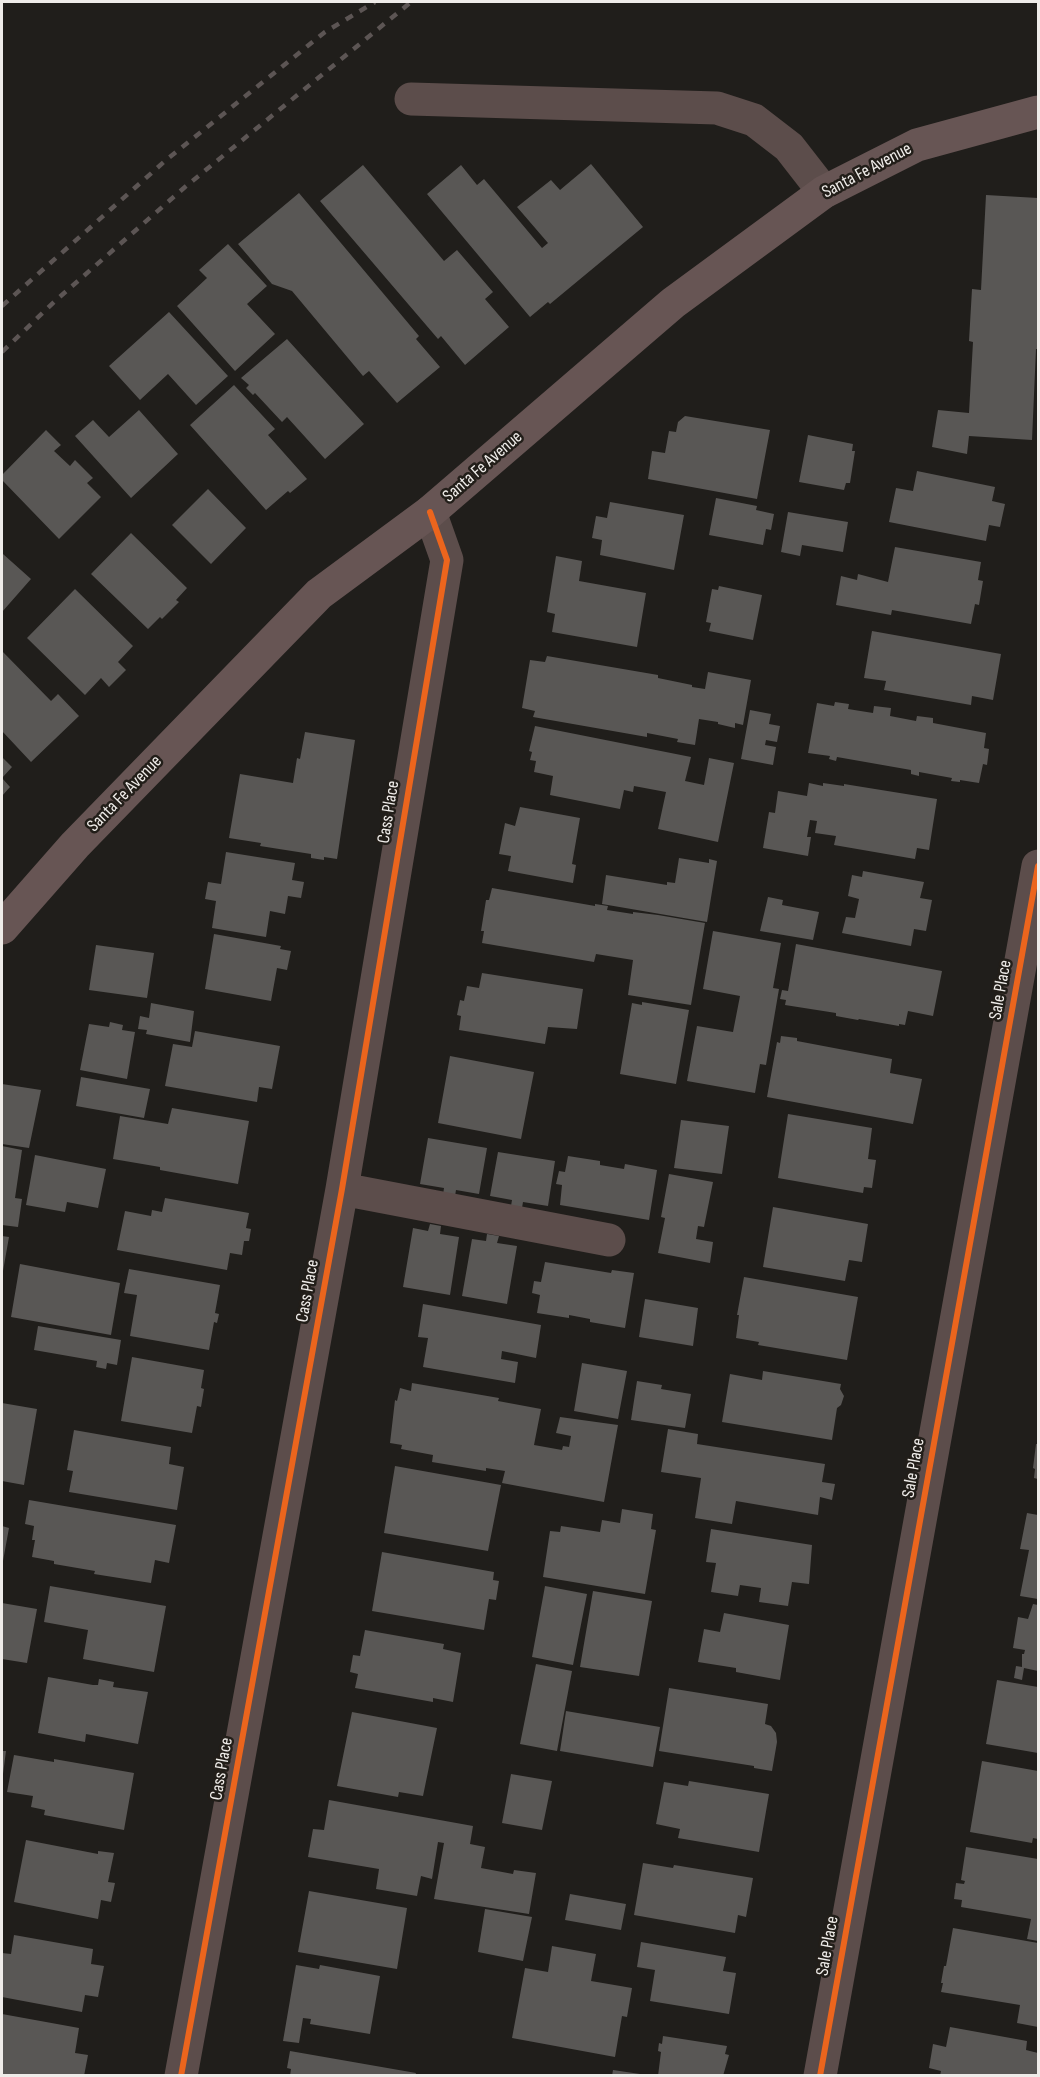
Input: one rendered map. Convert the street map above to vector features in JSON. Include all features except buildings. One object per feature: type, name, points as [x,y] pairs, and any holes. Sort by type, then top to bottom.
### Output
[{"type":"main road","name":"Santa Fe Avenue","points":[[2,928],[75,845],[320,594],[430,512],[673,303],[824,192],[917,145],[1038,112]]},
{"type":"street","points":[[411,99],[717,108],[754,120],[789,147],[824,192]]},
{"type":"street","name":"Cass Place","points":[[181,2076],[342,1189],[447,560],[430,512]]},
{"type":"street","name":"Sale Place","points":[[820,2076],[1038,866]]},
{"type":"street","points":[[342,1189],[609,1240]]},
{"type":"railway","points":[[2,306],[165,161],[325,32],[375,2]]},
{"type":"railway","points":[[2,352],[54,302],[185,187],[411,2]]},
{"type":"cycle path","points":[[181,2076],[342,1189],[447,560],[430,512]]},
{"type":"cycle path","points":[[820,2076],[1038,866]]}]
